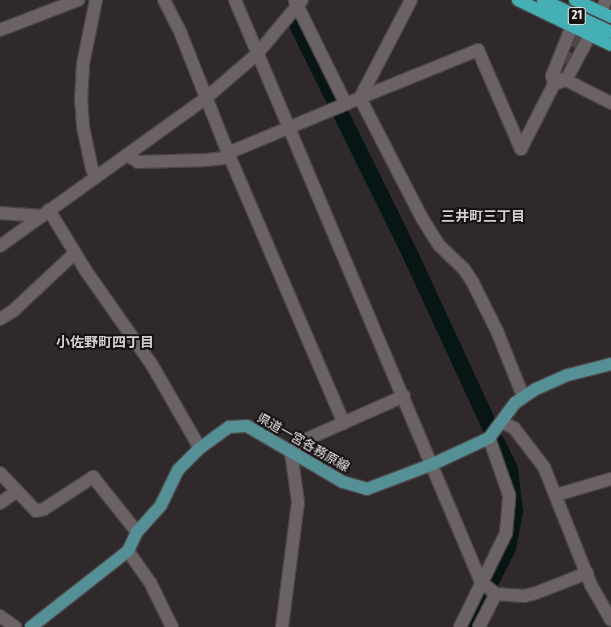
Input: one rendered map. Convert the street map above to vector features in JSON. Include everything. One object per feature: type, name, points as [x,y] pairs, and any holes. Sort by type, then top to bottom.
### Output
[{"type":"highway","points":[[518,0],[611,45]]},
{"type":"highway","name":"21","points":[[543,0],[611,32]]},
{"type":"highway","name":"21","points":[[575,0],[611,18]]},
{"type":"main road","name":"県道一宮各務原線","points":[[31,627],[128,551],[137,532],[161,505],[178,470],[200,448],[229,427],[240,425],[358,489],[380,487],[489,438],[503,423],[523,396],[568,375],[611,364]]},
{"type":"street","points":[[0,30],[78,0]]},
{"type":"street","points":[[96,0],[84,64],[81,97],[83,127],[92,169],[96,176]]},
{"type":"street","points":[[164,0],[181,34],[229,155],[344,423]]},
{"type":"street","points":[[234,0],[433,464],[488,588]]},
{"type":"street","points":[[360,98],[411,0]]},
{"type":"street","points":[[0,246],[206,98],[257,54],[298,2],[340,106]]},
{"type":"street","points":[[554,84],[552,76],[572,26]]},
{"type":"street","points":[[554,84],[566,80],[590,35]]},
{"type":"street","points":[[127,155],[138,162],[207,160],[229,155],[340,106],[478,50],[521,149],[565,63]]},
{"type":"street","points":[[566,80],[611,103]]},
{"type":"street","points":[[360,98],[422,218],[439,245],[464,269],[473,283],[497,331],[523,396]]},
{"type":"street","points":[[0,213],[46,213]]},
{"type":"street","points":[[46,213],[152,365],[200,448]]},
{"type":"street","points":[[0,319],[13,311],[75,253]]},
{"type":"street","points":[[282,627],[298,502],[291,452],[298,443],[404,396]]},
{"type":"street","points":[[503,423],[514,428],[544,467],[587,572],[611,620]]},
{"type":"street","points":[[479,627],[494,563],[506,533],[509,495],[489,438]]},
{"type":"street","points":[[0,473],[36,512],[44,509],[93,477],[137,532]]},
{"type":"street","points":[[556,495],[611,479]]},
{"type":"street","points":[[0,503],[17,491]]},
{"type":"street","points":[[128,551],[150,582],[172,627]]},
{"type":"street","points":[[488,588],[524,596],[536,594],[587,572]]},
{"type":"street","points":[[460,627],[488,588]]},
{"type":"street","points":[[0,616],[15,627]]},
{"type":"waterway","points":[[298,27],[411,256],[491,429]]},
{"type":"waterway","points":[[468,627],[508,548],[515,511],[510,469],[497,442]]},
{"type":"tunnel","points":[[565,63],[596,0]]},
{"type":"district","name":"三井町三丁目","points":[[483,217]]},
{"type":"district","name":"小佐野町四丁目","points":[[105,343]]}]
